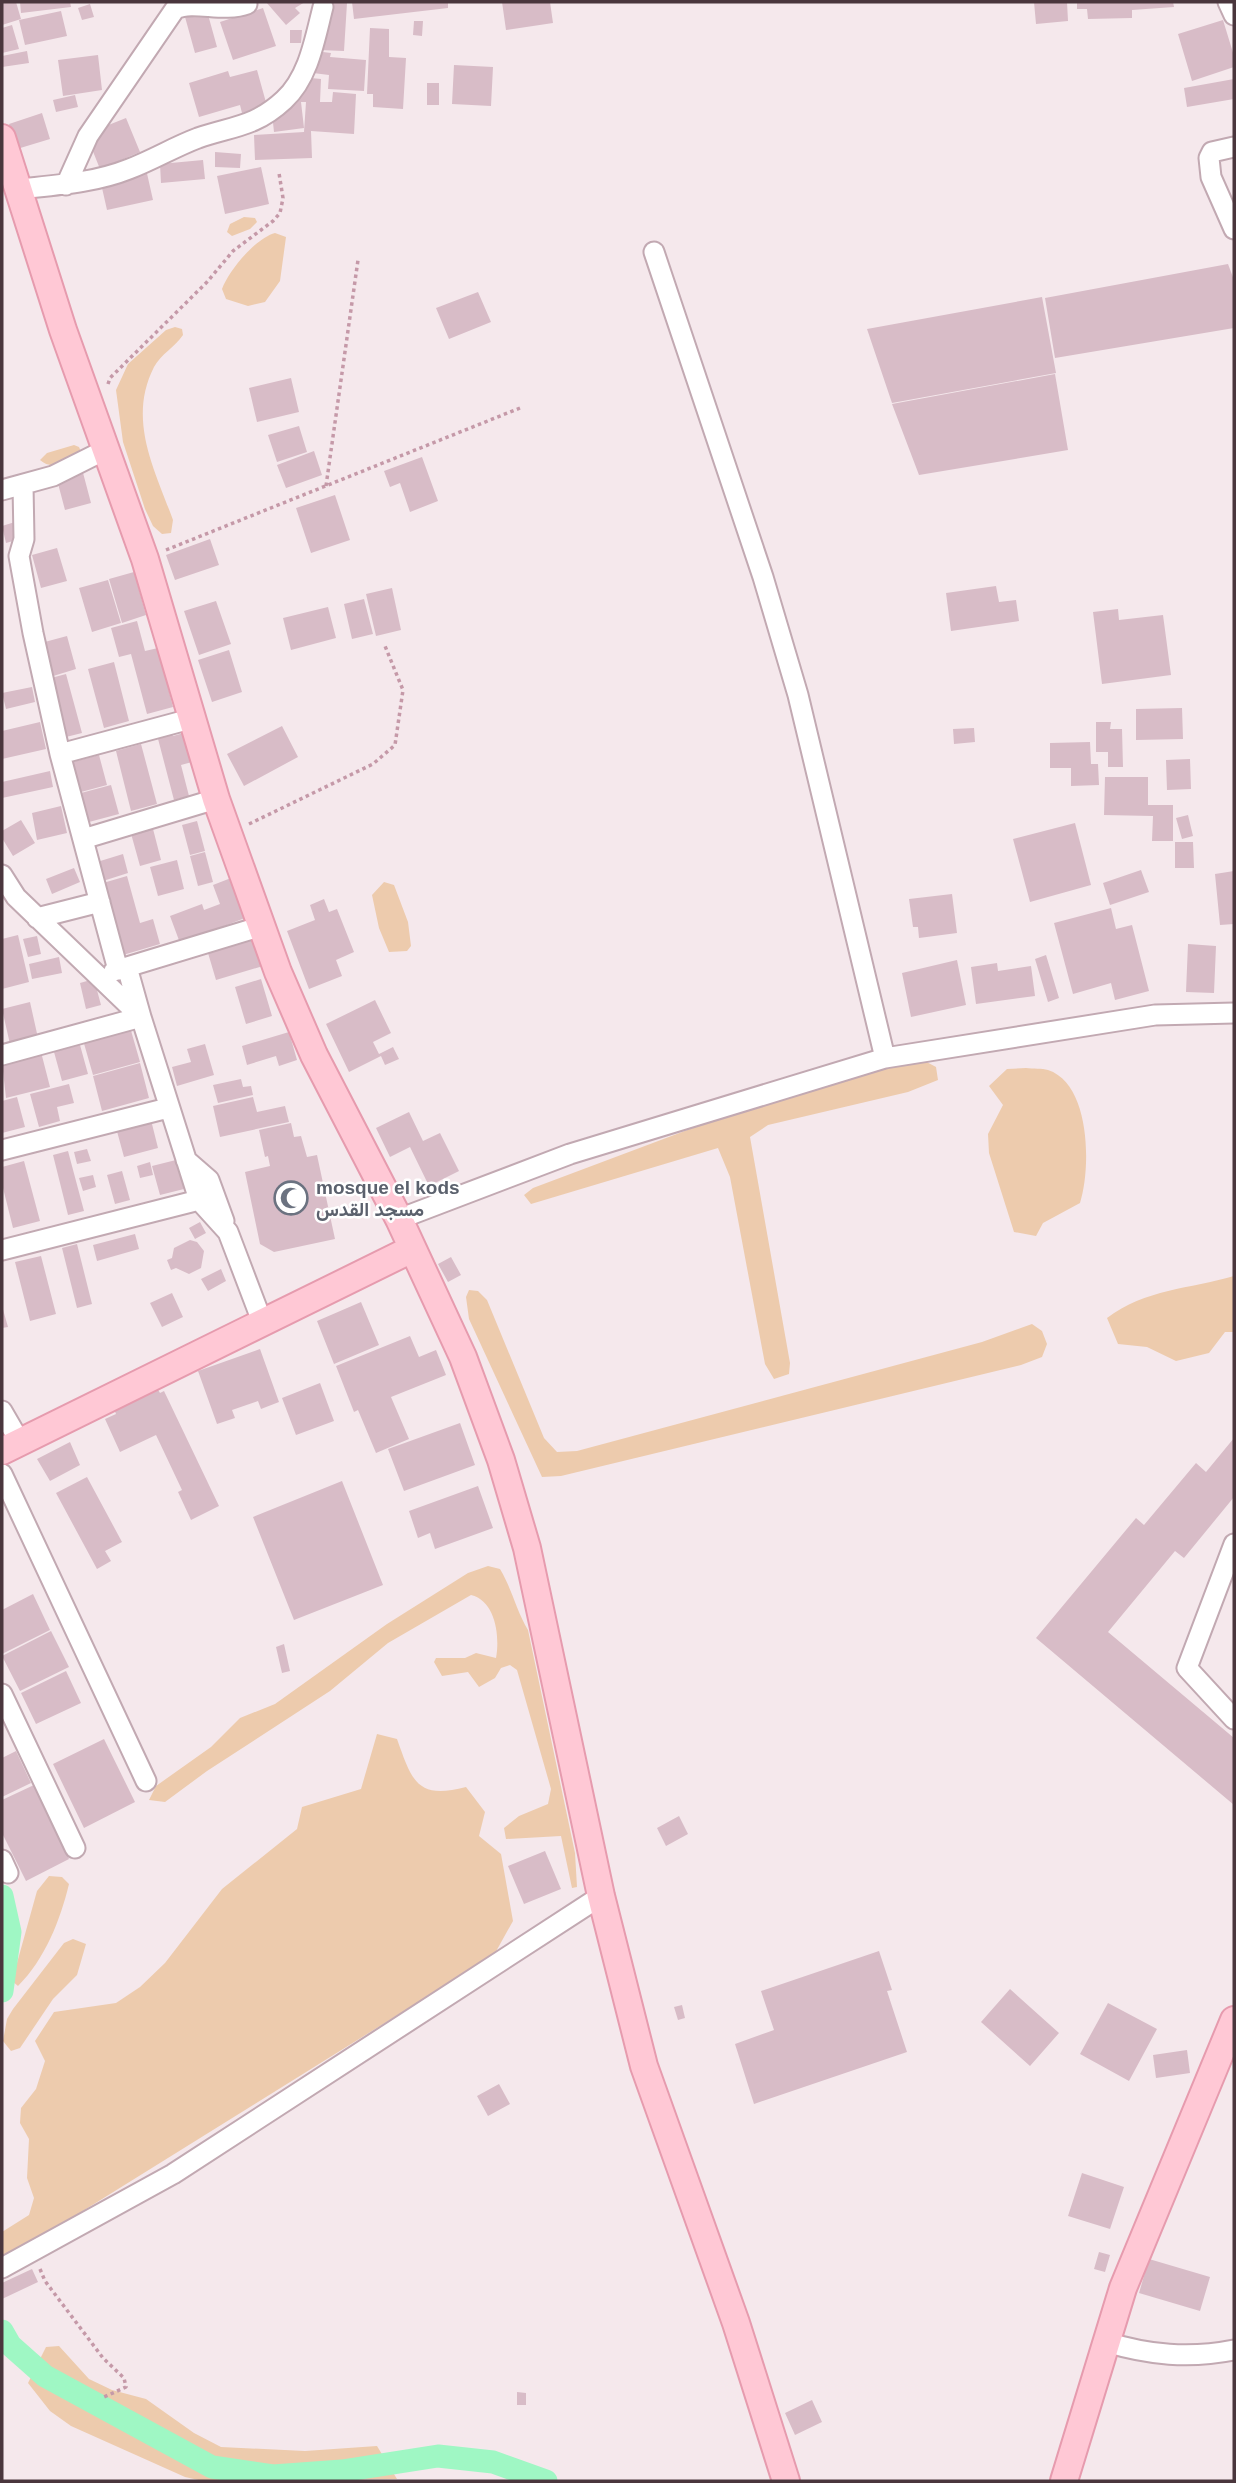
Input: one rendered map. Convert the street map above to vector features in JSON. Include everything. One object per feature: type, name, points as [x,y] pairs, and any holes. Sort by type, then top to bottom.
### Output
[{"type":"main road","points":[[2,138],[104,450],[145,559],[216,799],[262,926],[314,1055],[399,1219],[463,1357],[501,1460],[527,1548],[601,1896],[645,2066],[736,2323],[786,2481]]},
{"type":"main road","points":[[11,1446],[264,1324],[412,1248]]},
{"type":"main road","points":[[1064,2481],[1137,2250],[1234,2020]]},
{"type":"street","points":[[1228,2],[1234,15]]},
{"type":"street","points":[[66,185],[88,136],[176,9],[185,5],[219,9],[247,4]]},
{"type":"street","points":[[19,189],[66,185],[127,170],[177,146],[259,120],[286,99],[296,85],[307,63],[323,7]]},
{"type":"street","points":[[1234,147],[1212,152],[1209,167],[1234,229]]},
{"type":"street","points":[[654,253],[763,578],[798,695],[885,1058]]},
{"type":"street","points":[[2,490],[53,476],[104,450]]},
{"type":"street","points":[[23,485],[24,539],[19,556],[60,754],[100,902],[141,1017],[198,1200],[228,1232]]},
{"type":"street","points":[[60,754],[194,718]]},
{"type":"street","points":[[83,839],[216,799]]},
{"type":"street","points":[[2,875],[9,899],[37,918],[141,1017]]},
{"type":"street","points":[[37,918],[100,902]]},
{"type":"street","points":[[97,975],[262,926]]},
{"type":"street","points":[[399,1219],[570,1154],[885,1058],[1155,1015],[1234,1013]]},
{"type":"street","points":[[2,1055],[141,1017]]},
{"type":"street","points":[[2,1150],[168,1108]]},
{"type":"street","points":[[186,1160],[209,1180],[264,1324]]},
{"type":"street","points":[[2,1250],[198,1200]]},
{"type":"street","points":[[2,1411],[11,1446]]},
{"type":"street","points":[[2,1474],[146,1781]]},
{"type":"street","points":[[1233,1713],[1187,1668],[1234,1544]]},
{"type":"street","points":[[2,1694],[75,1848]]},
{"type":"street","points":[[2,2268],[173,2174],[601,1896]]},
{"type":"street","points":[[1106,2342],[1144,2353],[1186,2356],[1234,2350]]},
{"type":"path","points":[[90,408],[103,398],[110,378],[207,282],[233,251],[273,222],[280,213],[284,198],[279,173]]},
{"type":"path","points":[[326,486],[358,260]]},
{"type":"path","points":[[145,559],[520,408]]},
{"type":"path","points":[[230,833],[388,754],[395,745],[403,690],[385,646]]},
{"type":"path","points":[[33,2253],[45,2281],[103,2358],[124,2378],[126,2387],[104,2397]]},
{"type":"shaded area","points":[[244,217],[255,218],[257,222],[250,229],[232,236],[227,232],[230,224]]},
{"type":"shaded area","points":[[275,233],[286,237],[280,281],[265,302],[248,306],[226,299],[222,289],[237,264],[260,241]]},
{"type":"shaded area","points":[[175,327],[182,329],[183,335],[154,367],[146,387],[143,406],[143,426],[152,464],[173,520],[171,533],[162,534],[153,526],[145,509],[123,442],[116,390],[128,364],[166,330]]},
{"type":"shaded area","points":[[74,445],[79,447],[82,454],[66,462],[50,465],[40,460],[47,453]]},
{"type":"shaded area","points":[[384,882],[394,885],[408,922],[411,946],[407,951],[389,952],[379,928],[372,895]]},
{"type":"shaded area","points":[[921,1059],[936,1067],[938,1080],[908,1092],[768,1125],[750,1137],[790,1363],[789,1374],[774,1379],[765,1364],[730,1177],[718,1148],[531,1204],[524,1195],[533,1188],[770,1099]]},
{"type":"shaded area","points":[[1007,1069],[1048,1070],[1062,1078],[1073,1092],[1080,1109],[1086,1150],[1084,1188],[1080,1203],[1043,1223],[1036,1236],[1014,1232],[989,1153],[988,1134],[1003,1105],[989,1086]]},
{"type":"shaded area","points":[[1234,1276],[1234,1332],[1225,1332],[1209,1353],[1176,1361],[1147,1347],[1118,1344],[1107,1318],[1122,1308],[1152,1295]]},
{"type":"shaded area","points":[[469,1290],[478,1291],[487,1300],[544,1438],[557,1452],[577,1451],[982,1342],[1032,1324],[1042,1331],[1047,1344],[1042,1357],[1021,1365],[561,1476],[542,1477],[469,1319],[466,1297]]},
{"type":"shaded area","points":[[488,1566],[500,1569],[528,1630],[575,1853],[577,1887],[572,1888],[561,1836],[506,1839],[504,1828],[519,1816],[548,1804],[551,1789],[517,1670],[510,1665],[501,1668],[495,1678],[479,1687],[468,1672],[442,1676],[434,1662],[436,1658],[465,1658],[476,1653],[496,1658],[496,1630],[491,1612],[486,1604],[471,1595],[388,1643],[330,1691],[207,1771],[165,1802],[149,1800],[156,1786],[211,1747],[240,1718],[275,1704],[387,1624],[468,1573]]},
{"type":"shaded area","points":[[377,1734],[397,1739],[407,1766],[419,1784],[437,1791],[466,1787],[485,1812],[479,1836],[501,1854],[513,1921],[494,1955],[12,2255],[2,2258],[2,2232],[29,2215],[34,2198],[27,2178],[29,2139],[20,2123],[21,2108],[36,2089],[45,2061],[35,2041],[54,2012],[116,2003],[140,1987],[165,1963],[222,1889],[297,1829],[302,1807],[361,1789]]},
{"type":"shaded area","points":[[49,1876],[62,1877],[69,1884],[44,1952],[18,1986],[12,1981],[37,1891]]},
{"type":"shaded area","points":[[73,1939],[86,1944],[77,1975],[53,1999],[20,2048],[11,2051],[3,2041],[7,2019],[64,1943]]},
{"type":"shaded area","points":[[59,2346],[89,2379],[112,2390],[146,2399],[194,2433],[221,2447],[305,2451],[377,2446],[397,2479],[203,2481],[185,2477],[71,2426],[50,2411],[28,2383],[46,2347]]},
{"type":"building","points":[[2,2],[16,2],[21,19],[2,25]]},
{"type":"building","points":[[20,2],[70,2],[71,7],[21,13]]},
{"type":"building","points":[[266,2],[305,2],[295,8],[300,13],[286,25]]},
{"type":"building","points":[[322,2],[347,3],[344,51],[319,50]]},
{"type":"building","points":[[352,2],[448,2],[448,8],[354,19]]},
{"type":"building","points":[[502,2],[550,2],[553,23],[506,30]]},
{"type":"building","points":[[1034,2],[1067,2],[1068,21],[1036,24]]},
{"type":"building","points":[[1077,2],[1173,2],[1174,7],[1132,10],[1132,18],[1088,19],[1087,9],[1077,9]]},
{"type":"building","points":[[90,4],[94,17],[82,20],[78,8]]},
{"type":"building","points":[[263,8],[276,46],[233,60],[220,22]]},
{"type":"building","points":[[61,11],[67,36],[25,45],[19,20]]},
{"type":"building","points":[[207,11],[217,47],[195,53],[185,17]]},
{"type":"building","points":[[1223,20],[1234,56],[1234,67],[1192,81],[1178,34]]},
{"type":"building","points":[[414,21],[423,21],[422,36],[413,35]]},
{"type":"building","points":[[12,25],[19,49],[2,53],[2,28]]},
{"type":"building","points":[[370,28],[389,29],[389,57],[406,58],[403,109],[373,107],[373,94],[367,94]]},
{"type":"building","points":[[290,30],[302,30],[301,43],[290,43]]},
{"type":"building","points":[[27,51],[29,63],[2,67],[2,56]]},
{"type":"building","points":[[315,51],[331,53],[330,57],[366,60],[364,91],[328,89],[329,75],[313,73]]},
{"type":"building","points":[[98,55],[102,90],[63,96],[58,60]]},
{"type":"building","points":[[454,65],[493,67],[491,106],[452,104]]},
{"type":"building","points":[[257,70],[267,106],[242,113],[240,105],[199,117],[189,83],[228,71],[230,77]]},
{"type":"building","points":[[301,77],[321,79],[320,102],[332,102],[333,92],[356,94],[354,134],[311,131],[312,158],[255,160],[254,135],[304,132],[306,102],[301,102],[304,128],[274,132],[271,104],[299,100]]},
{"type":"building","points":[[1234,79],[1234,99],[1187,107],[1184,88]]},
{"type":"building","points":[[427,83],[439,83],[439,105],[427,105]]},
{"type":"building","points":[[75,95],[78,107],[56,112],[53,100]]},
{"type":"building","points":[[42,113],[50,139],[17,149],[9,124]]},
{"type":"building","points":[[126,118],[140,152],[100,169],[86,134]]},
{"type":"building","points":[[215,152],[241,154],[240,168],[215,167]]},
{"type":"building","points":[[203,160],[205,179],[161,183],[160,164]]},
{"type":"building","points":[[261,167],[269,204],[225,214],[217,176]]},
{"type":"building","points":[[146,169],[153,200],[107,210],[100,179]]},
{"type":"building","points":[[1228,264],[1234,280],[1234,328],[1055,358],[1045,298]]},
{"type":"building","points":[[478,292],[491,322],[449,339],[436,308]]},
{"type":"building","points":[[1042,297],[1056,373],[892,403],[867,329]]},
{"type":"building","points":[[1055,374],[1068,450],[919,475],[892,404]]},
{"type":"building","points":[[291,378],[299,412],[257,422],[249,388]]},
{"type":"building","points":[[299,426],[307,452],[277,462],[268,435]]},
{"type":"building","points":[[314,451],[322,475],[286,488],[277,465]]},
{"type":"building","points":[[422,457],[438,501],[410,512],[400,483],[390,487],[384,471]]},
{"type":"building","points":[[82,469],[91,503],[65,510],[56,476]]},
{"type":"building","points":[[335,495],[350,540],[311,553],[296,508]]},
{"type":"building","points":[[15,522],[20,539],[6,543],[2,526]]},
{"type":"building","points":[[210,539],[219,565],[175,580],[166,555]]},
{"type":"building","points":[[57,548],[67,581],[41,588],[32,555]]},
{"type":"building","points":[[134,572],[146,615],[122,623],[109,579]]},
{"type":"building","points":[[108,580],[121,623],[92,632],[79,588]]},
{"type":"building","points":[[996,586],[999,602],[1016,600],[1019,621],[951,631],[946,593]]},
{"type":"building","points":[[392,588],[401,630],[376,636],[366,594]]},
{"type":"building","points":[[364,599],[373,634],[352,639],[344,604]]},
{"type":"building","points":[[216,601],[231,644],[199,655],[184,611]]},
{"type":"building","points":[[328,607],[336,638],[291,650],[283,618]]},
{"type":"building","points":[[1118,609],[1119,620],[1163,615],[1171,675],[1102,684],[1093,612]]},
{"type":"building","points":[[137,621],[145,651],[158,648],[173,707],[147,714],[131,654],[119,657],[111,628]]},
{"type":"building","points":[[67,636],[76,669],[50,677],[41,643]]},
{"type":"building","points":[[229,650],[242,692],[212,702],[198,660]]},
{"type":"building","points":[[114,662],[129,721],[104,728],[88,669]]},
{"type":"building","points":[[66,674],[82,733],[66,737],[51,678]]},
{"type":"building","points":[[32,687],[35,702],[6,709],[2,693]]},
{"type":"building","points":[[1182,708],[1183,739],[1136,740],[1136,709]]},
{"type":"building","points":[[40,722],[46,749],[2,759],[2,731]]},
{"type":"building","points":[[1096,722],[1111,722],[1110,729],[1122,729],[1123,767],[1108,767],[1108,752],[1096,752]]},
{"type":"building","points":[[282,726],[298,757],[244,786],[227,754]]},
{"type":"building","points":[[974,728],[975,742],[954,744],[953,729]]},
{"type":"building","points":[[171,732],[173,736],[184,733],[192,762],[181,765],[189,796],[174,800],[157,735]]},
{"type":"building","points":[[1090,742],[1091,764],[1098,764],[1099,785],[1071,786],[1071,768],[1050,768],[1050,743]]},
{"type":"building","points":[[141,744],[157,804],[131,811],[116,751]]},
{"type":"building","points":[[99,755],[107,785],[81,792],[73,762]]},
{"type":"building","points":[[1190,759],[1191,789],[1167,790],[1166,760]]},
{"type":"building","points":[[50,771],[53,787],[2,798],[2,782]]},
{"type":"building","points":[[1105,777],[1148,777],[1148,805],[1173,805],[1173,841],[1152,841],[1153,816],[1104,815]]},
{"type":"building","points":[[111,785],[119,814],[89,822],[81,793]]},
{"type":"building","points":[[61,806],[67,833],[37,840],[32,813]]},
{"type":"building","points":[[1188,815],[1193,836],[1182,839],[1176,818]]},
{"type":"building","points":[[21,820],[35,843],[13,856],[2,838],[2,831]]},
{"type":"building","points":[[197,821],[205,851],[190,855],[182,825]]},
{"type":"building","points":[[1075,823],[1091,885],[1030,902],[1013,839]]},
{"type":"building","points":[[152,825],[161,860],[140,866],[130,830]]},
{"type":"building","points":[[1175,842],[1193,842],[1194,868],[1175,868]]},
{"type":"building","points":[[205,852],[213,882],[198,886],[190,856]]},
{"type":"building","points":[[123,854],[128,873],[103,881],[97,862]]},
{"type":"building","points":[[177,860],[184,889],[158,896],[150,867]]},
{"type":"building","points":[[74,868],[80,882],[52,894],[46,879]]},
{"type":"building","points":[[1141,870],[1149,892],[1110,905],[1103,883]]},
{"type":"building","points":[[1234,871],[1234,924],[1220,925],[1215,874]]},
{"type":"building","points":[[127,876],[140,923],[153,919],[160,944],[123,955],[103,883]]},
{"type":"building","points":[[231,878],[245,918],[180,943],[170,916],[202,904],[204,910],[220,904],[213,885]]},
{"type":"building","points":[[952,894],[957,933],[919,938],[918,927],[913,927],[909,899]]},
{"type":"building","points":[[324,899],[329,912],[337,909],[354,952],[336,960],[342,976],[309,989],[287,931],[315,920],[310,905]]},
{"type":"building","points":[[1111,908],[1116,929],[1132,925],[1149,991],[1115,1000],[1111,983],[1073,994],[1054,923]]},
{"type":"building","points":[[18,935],[29,982],[2,989],[2,939]]},
{"type":"building","points":[[37,936],[41,954],[28,957],[23,939]]},
{"type":"building","points":[[255,938],[263,966],[216,980],[208,953]]},
{"type":"building","points":[[1188,944],[1216,946],[1214,993],[1186,992]]},
{"type":"building","points":[[1046,955],[1059,998],[1048,1002],[1035,959]]},
{"type":"building","points":[[59,957],[62,973],[32,979],[29,964]]},
{"type":"building","points":[[957,960],[966,1005],[911,1017],[902,973]]},
{"type":"building","points":[[997,963],[998,971],[1031,966],[1035,996],[976,1004],[971,967]]},
{"type":"building","points":[[94,979],[101,1005],[86,1009],[80,983]]},
{"type":"building","points":[[261,979],[272,1016],[246,1024],[235,987]]},
{"type":"building","points":[[375,1000],[391,1033],[373,1042],[379,1054],[393,1047],[399,1059],[385,1065],[381,1056],[349,1072],[326,1024]]},
{"type":"building","points":[[30,1002],[38,1038],[10,1044],[2,1009]]},
{"type":"building","points":[[130,1027],[140,1062],[93,1075],[83,1040]]},
{"type":"building","points":[[289,1032],[297,1060],[279,1066],[276,1056],[247,1065],[242,1046]]},
{"type":"building","points":[[205,1044],[214,1075],[177,1086],[172,1067],[191,1062],[187,1049]]},
{"type":"building","points":[[80,1045],[88,1074],[62,1081],[54,1052]]},
{"type":"building","points":[[41,1052],[50,1087],[6,1098],[2,1062]]},
{"type":"building","points":[[140,1063],[149,1098],[102,1111],[93,1076]]},
{"type":"building","points":[[241,1079],[243,1087],[251,1086],[253,1095],[218,1103],[213,1085]]},
{"type":"building","points":[[69,1084],[74,1103],[57,1107],[60,1121],[39,1127],[30,1094]]},
{"type":"building","points":[[17,1097],[25,1127],[2,1133],[2,1101]]},
{"type":"building","points":[[253,1097],[257,1112],[285,1106],[289,1122],[220,1137],[213,1106]]},
{"type":"building","points":[[409,1112],[423,1141],[440,1133],[459,1171],[429,1186],[410,1147],[390,1157],[376,1128]]},
{"type":"building","points":[[150,1116],[158,1148],[124,1157],[115,1124]]},
{"type":"building","points":[[291,1123],[294,1137],[301,1136],[307,1157],[317,1155],[335,1239],[274,1252],[260,1244],[245,1172],[270,1166],[268,1156],[265,1157],[259,1130]]},
{"type":"building","points":[[87,1149],[91,1161],[77,1164],[74,1152]]},
{"type":"building","points":[[68,1151],[84,1211],[68,1215],[53,1155]]},
{"type":"building","points":[[176,1160],[184,1189],[160,1195],[152,1166]]},
{"type":"building","points":[[24,1161],[40,1221],[13,1228],[2,1184],[2,1167]]},
{"type":"building","points":[[150,1162],[153,1175],[140,1178],[137,1166]]},
{"type":"building","points":[[122,1171],[130,1200],[115,1204],[107,1175]]},
{"type":"building","points":[[93,1175],[96,1187],[83,1191],[79,1178]]},
{"type":"building","points":[[200,1222],[206,1233],[195,1239],[189,1228]]},
{"type":"building","points":[[135,1234],[139,1249],[97,1261],[93,1245]]},
{"type":"building","points":[[190,1240],[197,1242],[204,1251],[201,1268],[189,1274],[176,1268],[171,1270],[167,1260],[172,1258],[174,1248]]},
{"type":"building","points":[[77,1244],[92,1304],[77,1308],[62,1248]]},
{"type":"building","points":[[41,1256],[56,1314],[30,1321],[15,1262]]},
{"type":"building","points":[[451,1257],[461,1275],[448,1282],[438,1264]]},
{"type":"building","points":[[221,1269],[226,1281],[208,1291],[201,1279]]},
{"type":"building","points":[[172,1293],[183,1317],[162,1327],[150,1303]]},
{"type":"building","points":[[361,1302],[379,1345],[334,1364],[317,1321]]},
{"type":"building","points":[[2,1306],[8,1327],[2,1328]]},
{"type":"building","points":[[410,1336],[419,1357],[436,1350],[446,1375],[391,1397],[409,1439],[376,1453],[358,1410],[354,1412],[336,1366]]},
{"type":"building","points":[[260,1349],[279,1402],[261,1409],[258,1401],[232,1410],[235,1418],[217,1424],[198,1371]]},
{"type":"building","points":[[320,1383],[334,1421],[296,1435],[282,1398]]},
{"type":"building","points":[[157,1388],[160,1393],[164,1391],[219,1506],[191,1520],[178,1492],[182,1490],[156,1435],[120,1452],[105,1419],[116,1414],[114,1409]]},
{"type":"building","points":[[460,1423],[475,1465],[404,1491],[388,1449]]},
{"type":"building","points":[[1234,1438],[1234,1497],[1184,1558],[1175,1551],[1108,1632],[1234,1738],[1234,1805],[1036,1638],[1136,1518],[1144,1525],[1196,1463],[1206,1472]]},
{"type":"building","points":[[70,1442],[80,1465],[50,1481],[37,1459]]},
{"type":"building","points":[[87,1477],[122,1542],[105,1551],[111,1561],[97,1569],[56,1493]]},
{"type":"building","points":[[342,1481],[383,1585],[294,1620],[253,1517]]},
{"type":"building","points":[[478,1486],[493,1528],[435,1549],[430,1533],[418,1538],[409,1511]]},
{"type":"building","points":[[33,1594],[50,1630],[2,1654],[2,1610]]},
{"type":"building","points":[[51,1631],[69,1667],[20,1691],[2,1656]]},
{"type":"building","points":[[284,1644],[290,1671],[282,1673],[276,1647]]},
{"type":"building","points":[[66,1671],[81,1703],[36,1724],[21,1693]]},
{"type":"building","points":[[104,1739],[135,1802],[84,1828],[53,1764]]},
{"type":"building","points":[[16,1751],[31,1783],[2,1797],[2,1758]]},
{"type":"building","points":[[34,1785],[69,1859],[26,1881],[2,1833],[2,1800]]},
{"type":"building","points":[[679,1816],[688,1834],[666,1846],[657,1828]]},
{"type":"building","points":[[545,1851],[561,1889],[524,1904],[508,1866]]},
{"type":"building","points":[[879,1951],[892,1990],[887,1991],[907,2052],[754,2104],[735,2044],[774,2030],[761,1991]]},
{"type":"building","points":[[1010,1989],[1059,2033],[1030,2066],[981,2022]]},
{"type":"building","points":[[1108,2003],[1157,2029],[1129,2081],[1080,2054]]},
{"type":"building","points":[[682,2005],[685,2018],[678,2020],[674,2007]]},
{"type":"building","points":[[1187,2050],[1190,2073],[1156,2078],[1153,2055]]},
{"type":"building","points":[[499,2084],[510,2104],[488,2116],[477,2096]]},
{"type":"building","points":[[1082,2173],[1124,2187],[1110,2229],[1068,2216]]},
{"type":"building","points":[[1099,2252],[1110,2255],[1105,2272],[1094,2269]]},
{"type":"building","points":[[1149,2259],[1210,2277],[1200,2311],[1139,2293]]},
{"type":"building","points":[[32,2269],[38,2282],[2,2299],[2,2283]]},
{"type":"building","points":[[517,2392],[526,2393],[526,2405],[517,2405]]},
{"type":"building","points":[[812,2400],[822,2422],[795,2435],[785,2413]]},
{"type":"waterway","points":[[2,1896],[10,1932],[2,1991]]},
{"type":"waterway","points":[[2,2331],[10,2345],[45,2376],[212,2467],[273,2476],[342,2471],[438,2456],[493,2462],[546,2481]]},
{"type":"place","name":"mosque el kods مسجد القدس","points":[[291,1198]]}]
